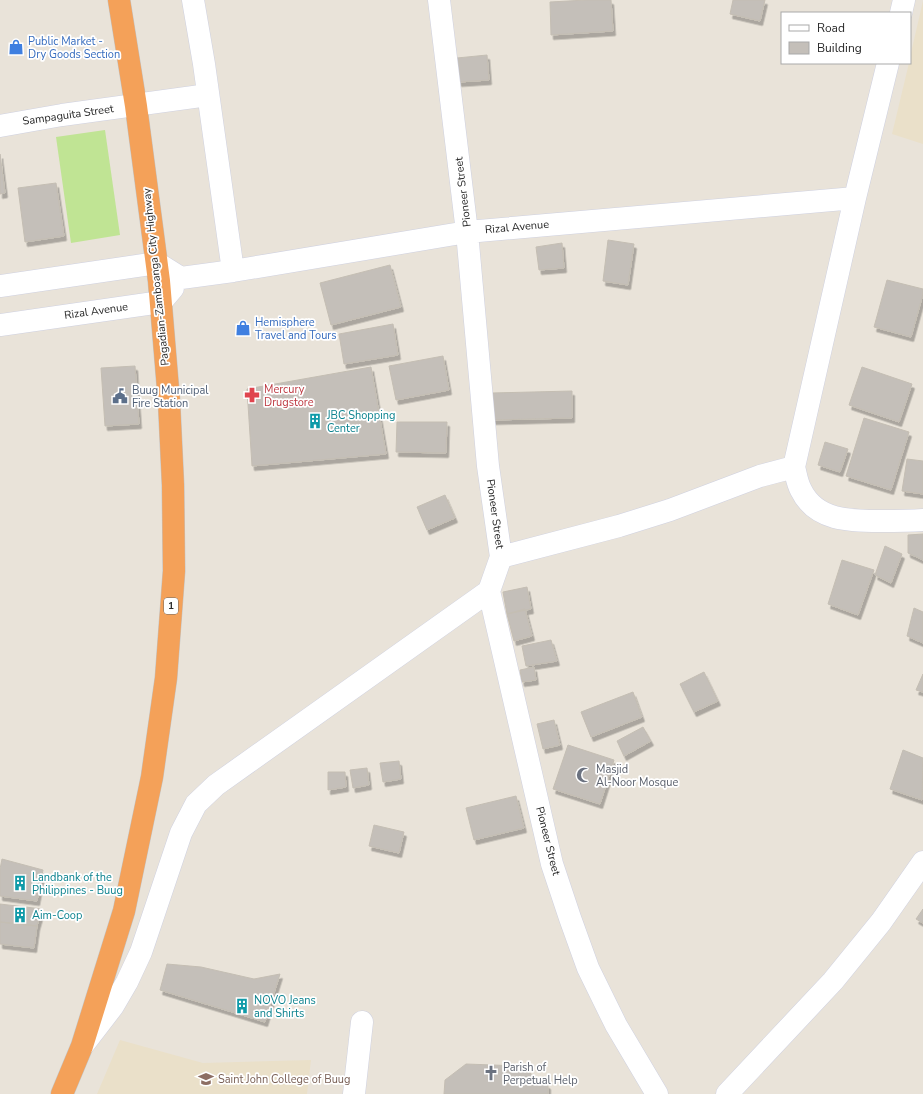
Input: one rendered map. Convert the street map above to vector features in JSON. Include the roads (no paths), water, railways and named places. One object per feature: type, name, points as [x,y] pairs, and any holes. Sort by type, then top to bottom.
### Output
[{"type":"highway","name":"Pagadian-Zamboanga City Highway","points":[[62,1094],[82,1046],[124,911],[152,777],[166,678],[174,571],[174,485],[161,302],[136,106],[119,0]]},
{"type":"street","points":[[193,0],[233,271]]},
{"type":"street","name":"Pioneer Street","points":[[439,0],[467,232],[488,466],[501,557],[489,592],[552,864],[588,968],[616,1025],[657,1094]]},
{"type":"street","points":[[901,12],[904,0]]},
{"type":"street","points":[[888,64],[855,198],[794,466],[800,490],[807,500],[820,511],[832,517],[850,521],[923,520]]},
{"type":"street","name":"Sampaguita Street","points":[[0,126],[208,95]]},
{"type":"street","name":"Rizal Avenue","points":[[181,278],[233,271],[467,232],[855,198]]},
{"type":"street","points":[[0,286],[157,263],[181,278],[161,302]]},
{"type":"street","name":"Rizal Avenue","points":[[0,325],[161,302]]},
{"type":"street","points":[[501,557],[619,526],[670,510],[760,476],[794,466]]},
{"type":"street","points":[[82,1046],[113,1006],[127,982],[141,952],[181,833],[196,804],[216,785],[489,592]]},
{"type":"street","points":[[727,1094],[833,980],[881,922],[923,862]]},
{"type":"street","points":[[354,1094],[362,1022]]},
{"type":"place","name":"Public Market - Dry Goods Section","points":[[16,47]]},
{"type":"place","name":"Hemisphere Travel and Tours","points":[[243,328]]},
{"type":"place","name":"Mercury Drugstore","points":[[252,395]]},
{"type":"place","name":"Buug Municipal Fire Station","points":[[120,396]]},
{"type":"place","name":"JBC Shopping Center","points":[[315,421]]},
{"type":"place","name":"Masjid Al-Noor Mosque","points":[[584,775]]},
{"type":"place","name":"Landbank of the Philippines - Buug","points":[[20,883]]},
{"type":"place","name":"Aim-Coop","points":[[20,915]]},
{"type":"place","name":"NOVO Jeans and Shirts","points":[[242,1006]]},
{"type":"place","name":"Parish of Perpetual Help","points":[[491,1073]]},
{"type":"place","name":"Saint John College of Buug","points":[[206,1079]]}]
